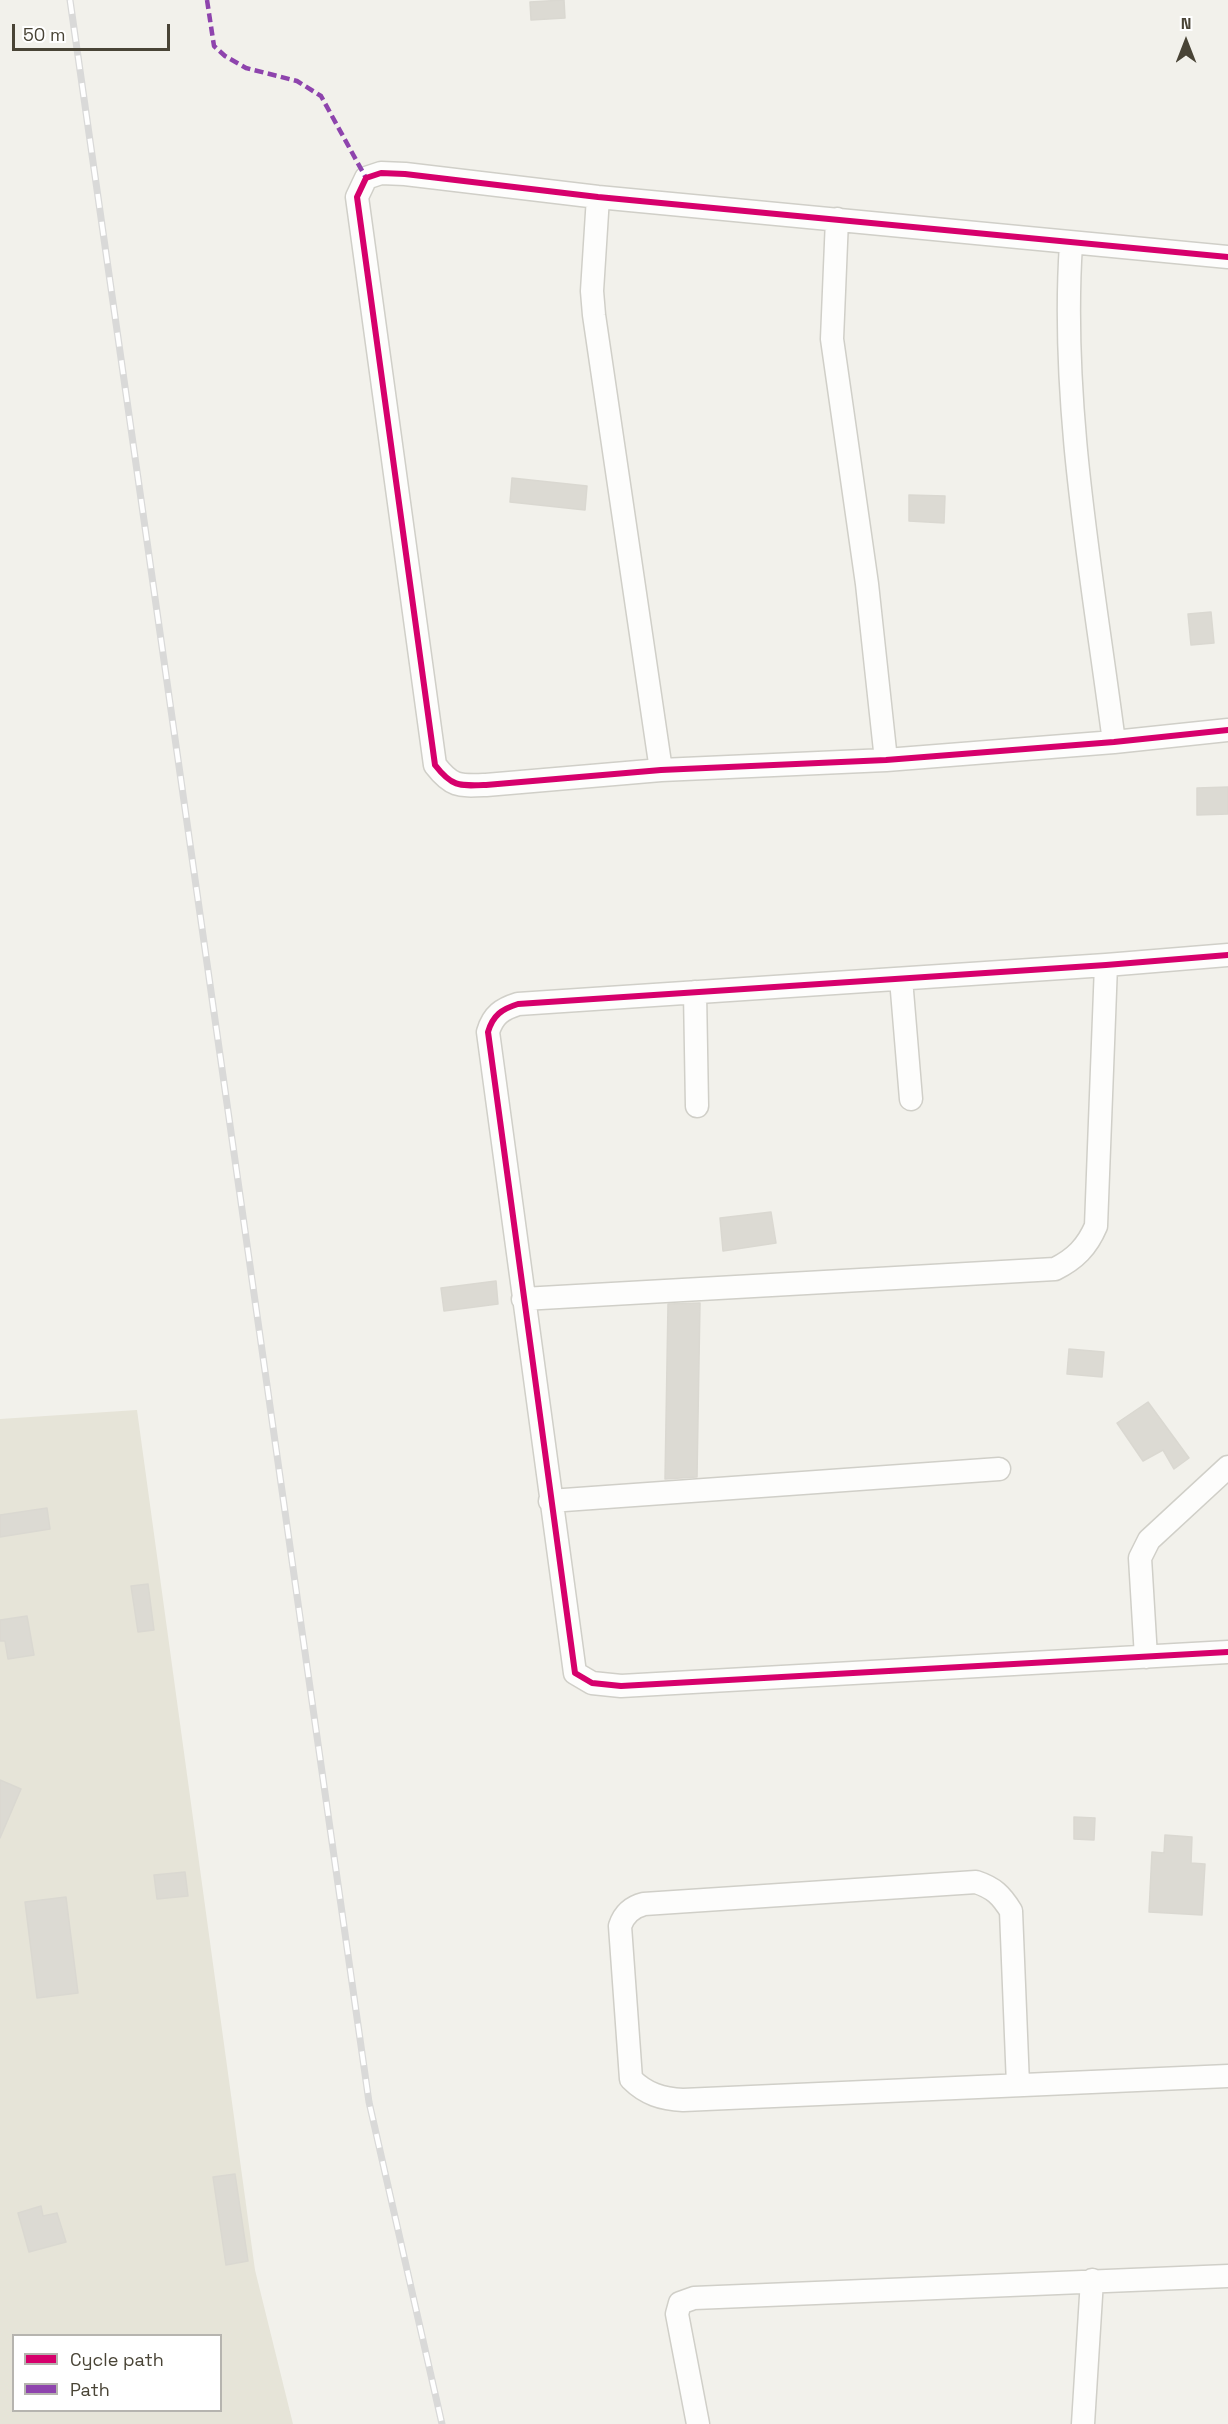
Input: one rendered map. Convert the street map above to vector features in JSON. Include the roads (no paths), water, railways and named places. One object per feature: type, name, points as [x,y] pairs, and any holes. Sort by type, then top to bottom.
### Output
[{"type":"street","points":[[1228,258],[598,197],[405,174],[381,173],[366,178],[357,197],[435,765],[447,780],[461,786],[661,770],[886,760],[1114,742],[1228,730]]},
{"type":"street","points":[[598,197],[592,291],[594,315],[661,770]]},
{"type":"street","points":[[837,219],[832,339],[867,584],[886,760]]},
{"type":"street","points":[[1071,244],[1067,296],[1071,375],[1081,488],[1114,742]]},
{"type":"street","points":[[1228,955],[518,1004],[507,1007],[491,1022],[488,1032],[575,1673],[592,1683],[621,1686],[1228,1652]]},
{"type":"street","points":[[523,1299],[1055,1269],[1070,1262],[1089,1241],[1096,1226],[1106,965]]},
{"type":"street","points":[[901,979],[911,1099]]},
{"type":"street","points":[[695,992],[697,1106]]},
{"type":"street","points":[[1146,1657],[1140,1558],[1149,1540],[1228,1467]]},
{"type":"street","points":[[550,1502],[999,1469]]},
{"type":"street","points":[[1018,2085],[1011,1911],[997,1891],[987,1886],[976,1882],[644,1904],[636,1906],[623,1918],[620,1926],[631,2079],[640,2088],[665,2099],[683,2100],[1228,2076]]},
{"type":"street","points":[[699,2424],[677,2314],[680,2303],[694,2298],[1228,2276]]},
{"type":"street","points":[[1083,2424],[1092,2280]]},
{"type":"railway","points":[[70,0],[369,2102],[442,2424]]}]
